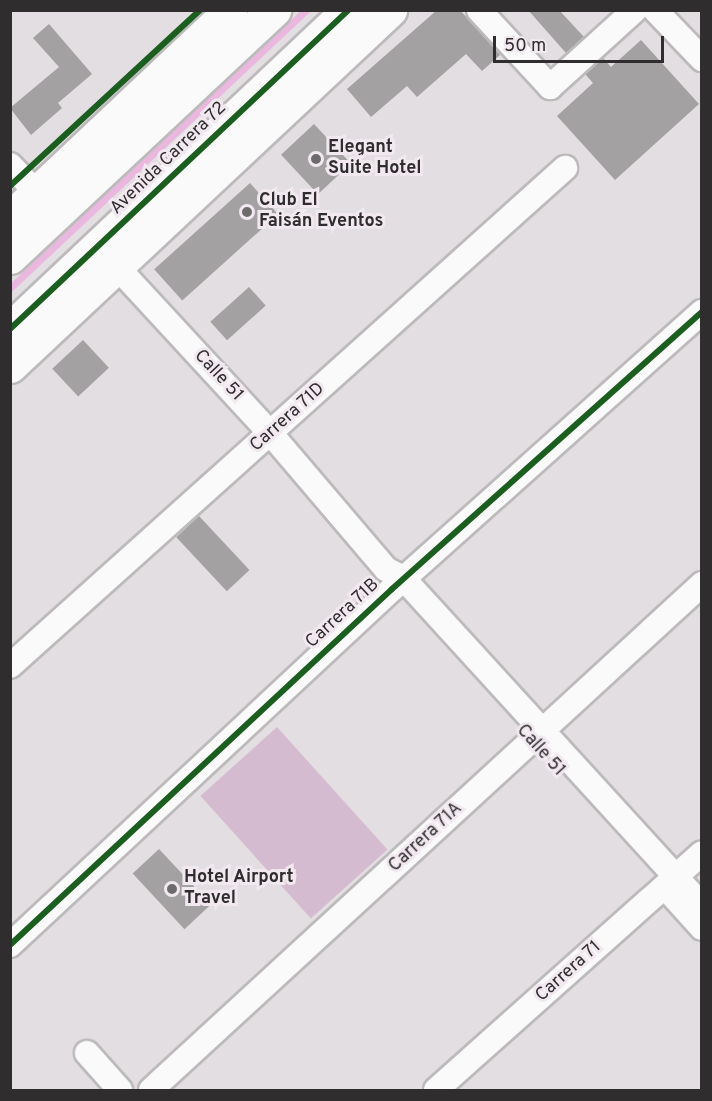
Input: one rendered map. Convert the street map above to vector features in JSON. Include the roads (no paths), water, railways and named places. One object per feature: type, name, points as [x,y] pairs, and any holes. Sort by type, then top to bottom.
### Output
[{"type":"highway","name":"Avenida Carrera 72","points":[[10,257],[274,10]]},
{"type":"highway","name":"Avenida Carrera 72","points":[[10,329],[348,10]]},
{"type":"highway","points":[[10,366],[390,10]]},
{"type":"highway","points":[[197,83],[224,16]]},
{"type":"highway","points":[[10,218],[224,16]]},
{"type":"highway","points":[[10,334],[56,324]]},
{"type":"street","points":[[479,10],[550,87],[635,10]]},
{"type":"street","points":[[655,10],[702,59]]},
{"type":"street","points":[[10,165],[37,193]]},
{"type":"street","name":"Carrera 71D","points":[[10,666],[565,168]]},
{"type":"street","name":"Calle 51","points":[[117,267],[271,434],[394,579],[670,881],[702,928]]},
{"type":"street","name":"Carrera 71B","points":[[10,945],[394,579],[702,312]]},
{"type":"street","name":"Carrera 71A","points":[[151,1090],[702,584]]},
{"type":"street","name":"Carrera 71","points":[[436,1090],[702,853]]},
{"type":"street","name":"Calle 51","points":[[670,881],[702,905]]},
{"type":"street","points":[[87,1053],[120,1090]]},
{"type":"waterway","points":[[10,288],[306,10]]},
{"type":"place","name":"Elegant Suite Hotel","points":[[316,159]]},
{"type":"place","name":"Club El Faisán Eventos","points":[[247,212]]},
{"type":"place","name":"Hotel Airport Travel","points":[[172,889]]}]
